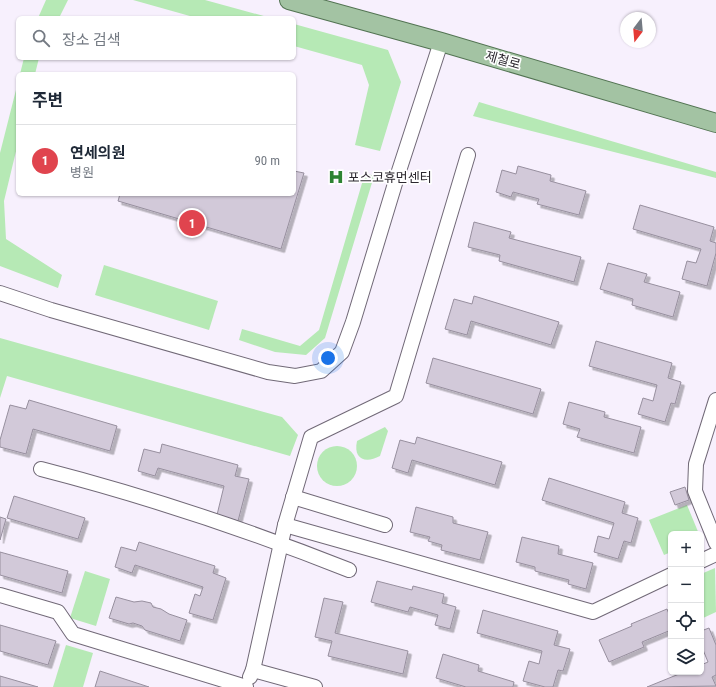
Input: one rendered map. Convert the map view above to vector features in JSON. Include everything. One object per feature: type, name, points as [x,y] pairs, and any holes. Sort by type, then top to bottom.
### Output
[{"type":"main road","name":"제철로","points":[[289,0],[441,42],[716,123]]},
{"type":"street","points":[[0,293],[57,312],[268,372],[295,376],[321,371],[342,352],[353,322],[397,177],[441,42]]},
{"type":"street","points":[[0,595],[58,612],[73,634],[246,687],[253,670],[285,525],[311,438],[396,396],[468,155]]},
{"type":"street","points":[[716,400],[696,464],[695,491],[716,543]]},
{"type":"street","points":[[41,469],[144,498],[220,522],[281,543],[348,570]]},
{"type":"street","points":[[293,497],[385,525]]},
{"type":"street","points":[[285,525],[593,612],[668,577]]},
{"type":"street","points":[[704,560],[716,554]]},
{"type":"street","points":[[253,670],[315,687]]},
{"type":"green space","points":[[46,0],[68,0],[60,16],[39,16]]},
{"type":"green space","points":[[133,0],[205,0],[264,16],[190,16]]},
{"type":"green space","points":[[296,25],[388,50],[401,82],[380,151],[355,145],[369,85],[362,65],[296,47]]},
{"type":"green space","points":[[24,60],[38,60],[36,72],[20,72]]},
{"type":"green space","points":[[16,90],[16,151],[4,201],[6,239],[62,275],[58,288],[0,266],[0,153]]},
{"type":"green space","points":[[479,102],[716,172],[716,178],[473,116]]},
{"type":"green space","points":[[365,173],[374,176],[325,338],[306,355],[275,352],[239,340],[242,329],[300,346],[319,330]]},
{"type":"green space","points":[[104,265],[218,301],[209,330],[95,295]]},
{"type":"green space","points":[[0,338],[282,417],[298,435],[290,456],[7,376],[0,398]]},
{"type":"green space","points":[[385,427],[388,431],[380,456],[370,460],[361,458],[357,452],[357,441]]},
{"type":"green space","points":[[341,446],[348,449],[354,455],[357,466],[356,474],[348,483],[341,486],[333,486],[326,483],[318,474],[317,462],[320,455],[329,447]]},
{"type":"green space","points":[[687,505],[698,531],[668,531],[668,553],[664,555],[649,520]]},
{"type":"green space","points":[[715,568],[716,612],[704,618],[704,603],[704,573]]},
{"type":"green space","points":[[85,571],[110,579],[96,626],[70,618]]},
{"type":"green space","points":[[66,645],[93,653],[83,687],[53,687]]},
{"type":"building","points":[[518,166],[551,175],[550,181],[586,191],[579,215],[537,204],[539,199],[513,192],[511,197],[496,192],[502,170],[516,174]]},
{"type":"building","points":[[296,171],[304,173],[281,249],[118,201],[119,196],[296,196]]},
{"type":"building","points":[[640,205],[714,227],[710,241],[716,243],[716,253],[707,286],[682,279],[687,261],[696,263],[701,249],[633,229]]},
{"type":"building","points":[[474,222],[511,232],[509,238],[581,257],[574,282],[499,261],[500,255],[468,247]]},
{"type":"building","points":[[608,263],[647,274],[644,282],[680,292],[673,317],[632,305],[633,299],[600,289]]},
{"type":"building","points":[[474,296],[559,322],[551,345],[471,321],[467,335],[445,329],[454,299],[472,304]]},
{"type":"building","points":[[596,341],[672,363],[668,378],[681,382],[675,404],[671,403],[665,422],[638,414],[643,398],[653,401],[657,385],[589,366]]},
{"type":"building","points":[[433,358],[541,389],[533,414],[426,383]]},
{"type":"building","points":[[29,400],[117,426],[110,451],[33,429],[26,454],[0,447],[0,440],[10,405],[26,409]]},
{"type":"building","points":[[569,402],[605,412],[604,417],[641,427],[634,453],[577,437],[580,429],[563,424]]},
{"type":"building","points":[[417,437],[502,462],[495,485],[412,460],[408,473],[392,468],[400,440],[415,444]]},
{"type":"building","points":[[162,444],[238,465],[235,476],[249,479],[238,521],[217,515],[224,486],[158,468],[155,476],[138,471],[144,449],[160,453]]},
{"type":"building","points":[[549,478],[625,502],[622,513],[638,518],[631,543],[624,541],[618,559],[594,552],[598,536],[609,539],[614,523],[542,500]]},
{"type":"building","points":[[685,487],[689,500],[675,505],[670,492]]},
{"type":"building","points":[[14,496],[85,518],[78,539],[7,518]]},
{"type":"building","points":[[416,507],[453,517],[453,523],[488,532],[480,560],[441,550],[442,545],[428,541],[430,537],[410,532]]},
{"type":"building","points":[[0,517],[6,519],[0,540]]},
{"type":"building","points":[[522,537],[559,546],[558,554],[593,563],[586,589],[568,584],[569,580],[535,571],[535,567],[516,562]]},
{"type":"building","points":[[139,542],[215,566],[213,573],[226,578],[213,620],[189,613],[195,594],[200,596],[203,587],[135,565],[132,573],[115,567],[121,547],[136,551]]},
{"type":"building","points":[[0,552],[68,571],[62,593],[0,575]]},
{"type":"building","points":[[377,581],[412,590],[413,586],[444,594],[442,603],[456,607],[450,629],[435,625],[438,615],[410,607],[408,612],[371,602]]},
{"type":"building","points":[[116,597],[134,602],[142,601],[151,603],[153,607],[187,620],[180,641],[145,630],[142,626],[133,623],[129,624],[109,618]]},
{"type":"building","points":[[324,598],[343,602],[335,633],[408,651],[403,674],[328,656],[332,641],[315,637]]},
{"type":"building","points":[[667,609],[668,612],[668,631],[642,642],[644,647],[609,662],[599,640],[632,626],[631,624]]},
{"type":"building","points":[[483,610],[558,631],[554,645],[570,649],[563,671],[558,670],[553,687],[545,687],[523,681],[529,661],[539,664],[542,651],[477,633]]},
{"type":"building","points":[[0,625],[56,641],[48,665],[0,651]]},
{"type":"building","points":[[709,628],[716,645],[716,675],[712,677],[716,686],[647,687],[677,675],[704,675],[704,664],[708,662],[704,652],[704,630]]},
{"type":"building","points":[[443,654],[479,665],[478,671],[514,682],[513,687],[466,687],[436,678]]},
{"type":"building","points":[[100,671],[149,687],[95,687]]},
{"type":"building","points":[[0,676],[38,687],[0,687]]},
{"type":"place","name":"포스코휴먼센터","points":[[336,177]]},
{"type":"place","name":"연세의원","points":[[192,223]]}]
